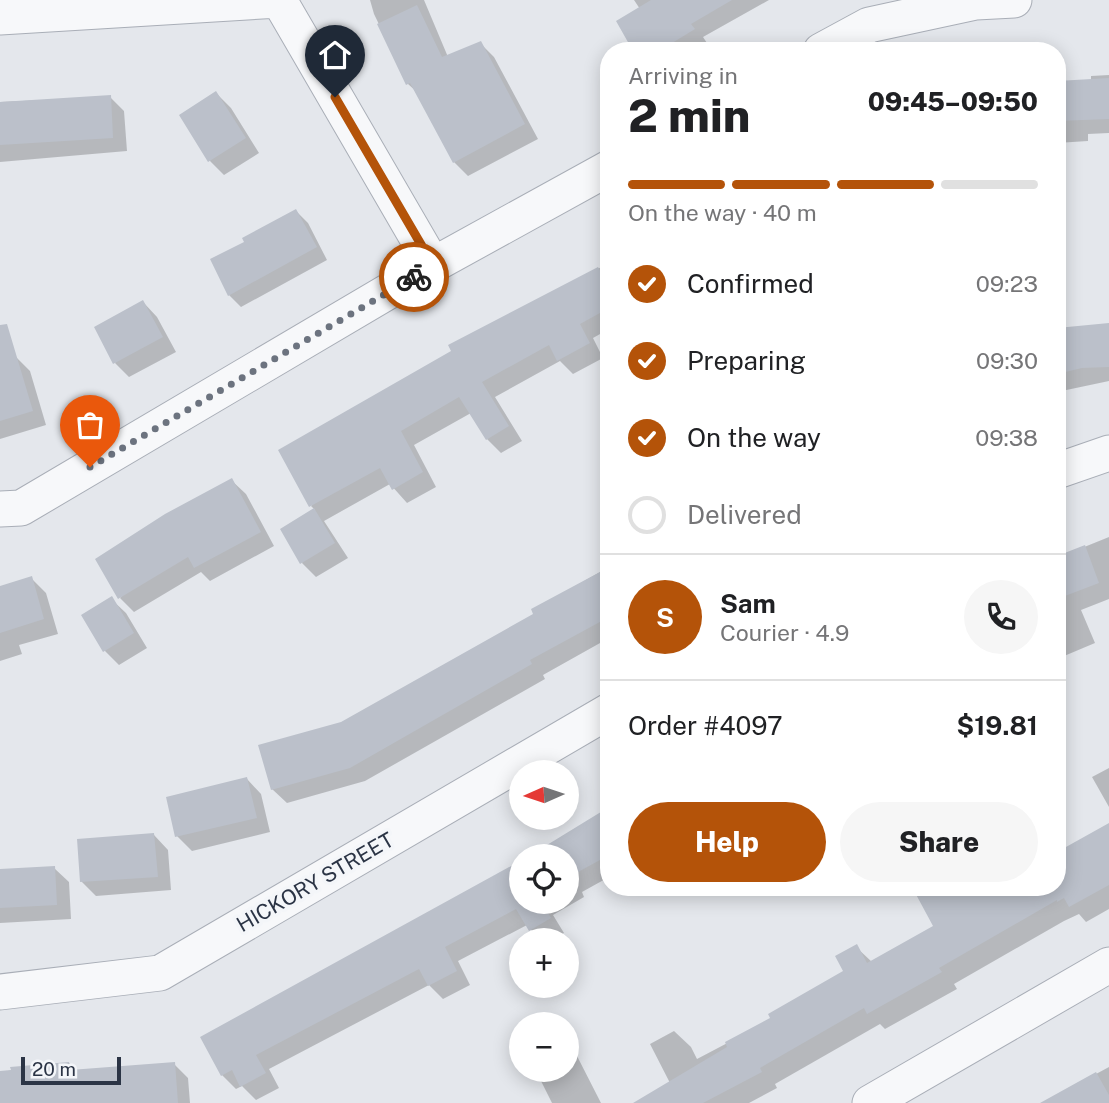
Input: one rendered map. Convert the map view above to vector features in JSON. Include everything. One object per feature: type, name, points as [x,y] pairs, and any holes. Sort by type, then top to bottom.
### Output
[{"type":"street","points":[[0,17],[279,0],[433,265]]},
{"type":"street","points":[[838,42],[869,25],[976,2],[1014,0]]},
{"type":"street","points":[[0,509],[21,508],[433,265],[600,173]]},
{"type":"street","points":[[1066,468],[1109,453]]},
{"type":"street","name":"HICKORY STREET","points":[[0,992],[160,973],[600,716]]},
{"type":"street","points":[[870,1103],[1109,965]]},
{"type":"building","points":[[651,0],[732,0],[691,24],[695,29],[674,42],[628,42],[616,21]]},
{"type":"building","points":[[417,5],[442,57],[481,41],[525,124],[453,163],[410,83],[406,85],[377,24]]},
{"type":"building","points":[[1109,78],[1109,119],[1066,121],[1066,80]]},
{"type":"building","points":[[216,91],[246,138],[208,162],[179,115]]},
{"type":"building","points":[[111,95],[113,138],[0,145],[0,102]]},
{"type":"building","points":[[296,209],[317,247],[228,296],[210,259],[244,242],[242,238]]},
{"type":"building","points":[[598,267],[600,270],[600,313],[580,324],[590,343],[557,361],[549,345],[482,382],[509,426],[486,440],[459,397],[401,431],[423,472],[392,490],[380,468],[309,507],[278,450],[451,351],[448,345]]},
{"type":"building","points":[[143,300],[163,337],[113,364],[94,327]]},
{"type":"building","points":[[1109,323],[1109,367],[1066,372],[1066,327]]},
{"type":"building","points":[[7,324],[33,411],[0,421],[0,325]]},
{"type":"building","points":[[232,478],[261,532],[194,568],[188,557],[118,599],[95,559],[165,514]]},
{"type":"building","points":[[314,508],[335,543],[300,564],[280,529]]},
{"type":"building","points":[[1085,545],[1099,583],[1066,596],[1066,552]]},
{"type":"building","points":[[600,572],[600,622],[530,660],[532,664],[350,768],[271,790],[258,745],[341,722],[533,614],[531,609]]},
{"type":"building","points":[[32,576],[44,619],[0,633],[0,586]]},
{"type":"building","points":[[112,596],[134,633],[103,652],[81,615]]},
{"type":"building","points":[[247,777],[257,818],[175,837],[166,797]]},
{"type":"building","points":[[600,813],[600,860],[579,872],[579,844],[549,844],[571,830],[579,830],[579,825]]},
{"type":"building","points":[[1109,823],[1109,885],[1069,907],[1064,898],[1057,900],[939,968],[942,972],[867,1014],[864,1008],[760,1068],[762,1072],[703,1103],[633,1103],[727,1047],[725,1042],[770,1018],[768,1014],[843,971],[835,956],[857,944],[867,963],[933,926],[917,896],[1066,896],[1066,847]]},
{"type":"building","points":[[154,833],[158,877],[80,882],[77,839]]},
{"type":"building","points":[[55,866],[57,905],[0,908],[0,869]]},
{"type":"building","points":[[509,867],[509,913],[445,947],[457,971],[428,986],[419,969],[256,1055],[266,1073],[240,1087],[232,1070],[221,1076],[200,1037]]},
{"type":"building","points":[[519,914],[549,914],[551,918],[534,928],[527,928]]},
{"type":"building","points":[[69,1062],[70,1070],[175,1062],[178,1103],[0,1103],[0,1071],[11,1070],[10,1067]]},
{"type":"building","points":[[1096,1072],[1109,1095],[1109,1103],[1040,1103]]},
{"type":"way so far","points":[[90,467],[414,277]]},
{"type":"route","points":[[335,97],[433,265],[414,277]]}]
